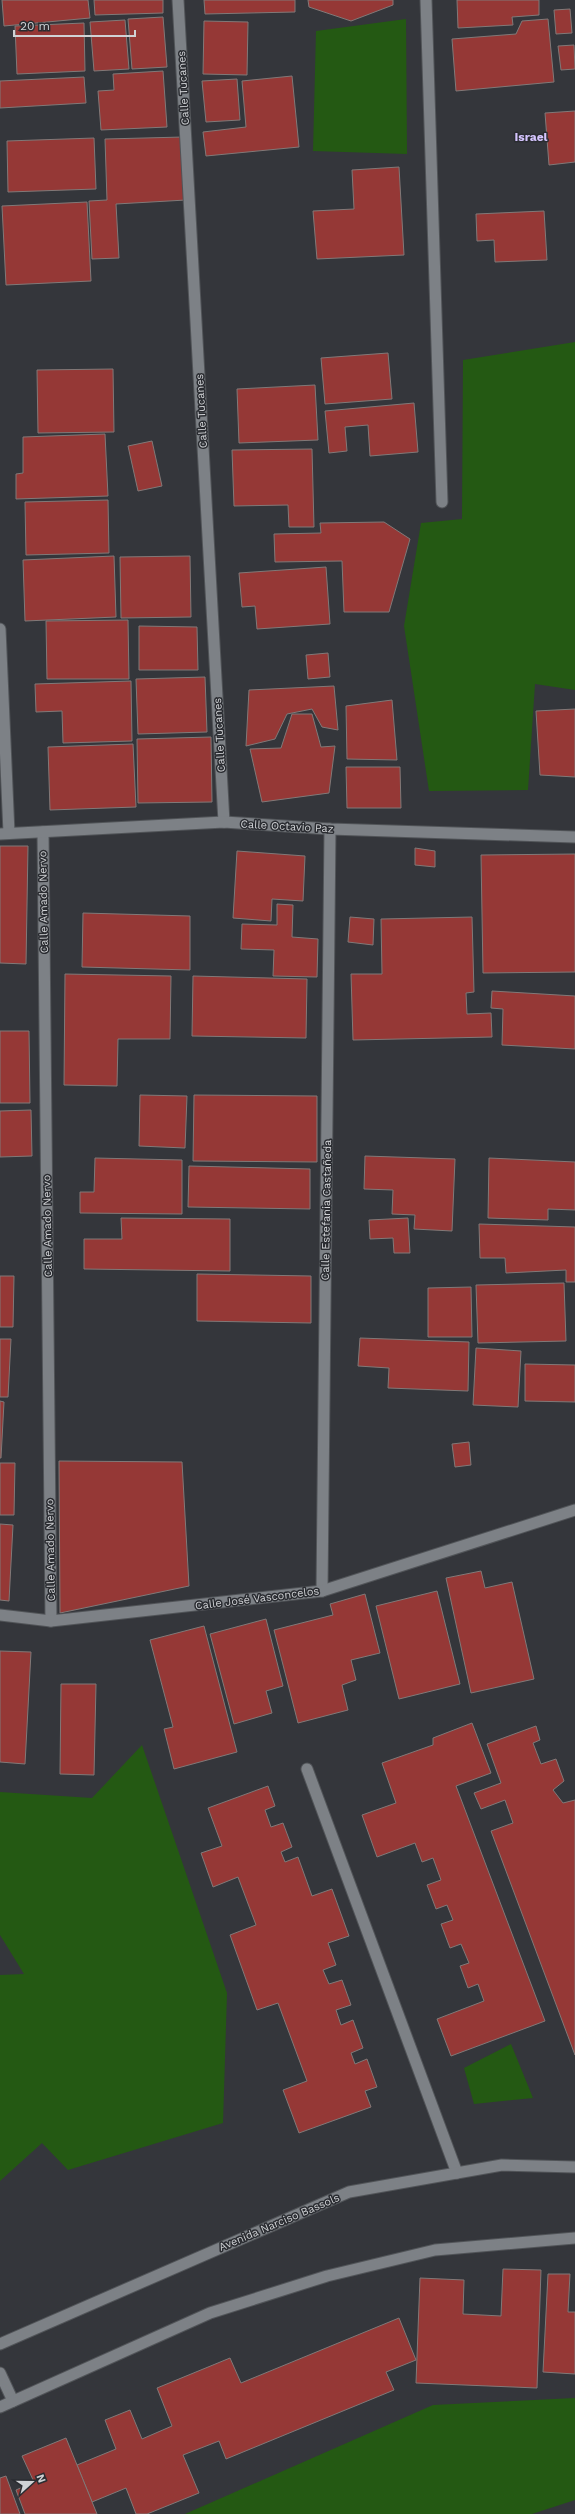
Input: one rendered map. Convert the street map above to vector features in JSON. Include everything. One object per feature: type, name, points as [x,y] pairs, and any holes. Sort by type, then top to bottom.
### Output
[{"type":"street","name":"Calle Tucanes","points":[[178,0],[224,822]]},
{"type":"street","points":[[426,0],[442,502]]},
{"type":"street","points":[[0,629],[5,833]]},
{"type":"street","name":"Calle Octavio Paz","points":[[5,833],[224,822],[330,829],[575,837]]},
{"type":"street","name":"Calle Estefania Castañeda","points":[[322,1591],[330,829]]},
{"type":"street","name":"Calle Amado Nervo","points":[[42,832],[51,1621]]},
{"type":"street","name":"Calle José Vasconcelos","points":[[0,1615],[51,1621],[322,1591],[575,1510]]},
{"type":"street","points":[[307,1769],[457,2173]]},
{"type":"street","name":"Avenida Narciso Bassols","points":[[0,2344],[349,2192],[502,2166],[575,2167]]},
{"type":"street","points":[[0,2407],[210,2313],[327,2276],[435,2250],[575,2238]]},
{"type":"street","points":[[0,2373],[13,2402]]},
{"type":"green space","points":[[406,19],[407,154],[313,151],[316,31]]},
{"type":"green space","points":[[575,342],[575,690],[535,684],[528,790],[429,791],[404,626],[421,523],[462,519],[463,360]]},
{"type":"green space","points":[[142,1745],[227,1993],[223,2123],[68,2170],[42,2143],[0,2181],[0,1975],[24,1974],[0,1935],[0,1792],[92,1798]]},
{"type":"green space","points":[[511,2044],[533,2098],[474,2104],[464,2068]]},
{"type":"green space","points":[[575,2398],[575,2500],[532,2514],[185,2514],[433,2405]]},
{"type":"building","points":[[2,0],[88,0],[90,18],[4,26]]},
{"type":"building","points":[[94,0],[163,0],[163,13],[95,15]]},
{"type":"building","points":[[204,0],[295,0],[295,12],[205,14]]},
{"type":"building","points":[[308,0],[393,0],[393,5],[351,21],[309,7]]},
{"type":"building","points":[[457,0],[539,0],[539,15],[512,17],[513,25],[458,28]]},
{"type":"building","points":[[570,9],[572,33],[556,34],[554,10]]},
{"type":"building","points":[[163,17],[167,67],[132,69],[128,19]]},
{"type":"building","points":[[548,19],[554,82],[456,91],[452,39],[516,34],[522,21]]},
{"type":"building","points":[[125,20],[129,69],[94,71],[90,22]]},
{"type":"building","points":[[204,21],[248,22],[247,75],[203,74]]},
{"type":"building","points":[[84,23],[85,71],[17,74],[15,26]]},
{"type":"building","points":[[574,45],[575,69],[561,70],[558,46]]},
{"type":"building","points":[[163,71],[167,127],[101,130],[98,91],[114,90],[113,74]]},
{"type":"building","points":[[292,76],[299,147],[206,156],[203,132],[246,127],[242,81]]},
{"type":"building","points":[[84,77],[86,103],[0,108],[0,81]]},
{"type":"building","points":[[237,79],[240,120],[206,122],[202,81]]},
{"type":"building","points":[[575,111],[575,162],[549,165],[545,113]]},
{"type":"building","points":[[183,137],[186,200],[116,204],[119,258],[92,259],[89,201],[107,200],[105,139]]},
{"type":"building","points":[[94,138],[96,189],[8,192],[7,141]]},
{"type":"building","points":[[399,167],[404,255],[317,259],[313,211],[354,209],[352,170]]},
{"type":"building","points":[[87,202],[91,281],[6,285],[2,206]]},
{"type":"building","points":[[544,211],[547,260],[495,262],[494,240],[477,241],[476,214]]},
{"type":"building","points":[[388,353],[392,399],[325,404],[321,358]]},
{"type":"building","points":[[113,369],[114,432],[38,433],[37,370]]},
{"type":"building","points":[[315,385],[318,440],[239,443],[237,389]]},
{"type":"building","points":[[414,403],[418,452],[370,456],[368,425],[345,427],[347,451],[329,453],[325,411]]},
{"type":"building","points":[[105,434],[108,496],[16,499],[16,474],[23,473],[23,437]]},
{"type":"building","points":[[152,441],[162,486],[138,491],[128,446]]},
{"type":"building","points":[[312,449],[314,527],[289,527],[288,505],[234,506],[232,450]]},
{"type":"building","points":[[108,500],[109,553],[26,555],[25,502]]},
{"type":"building","points":[[384,522],[410,539],[389,612],[344,612],[342,561],[275,562],[274,534],[321,533],[320,523]]},
{"type":"building","points":[[114,556],[116,617],[25,621],[23,560]]},
{"type":"building","points":[[190,556],[191,617],[121,618],[120,557]]},
{"type":"building","points":[[326,567],[330,624],[257,629],[255,606],[242,607],[239,573]]},
{"type":"building","points":[[128,620],[129,679],[47,679],[46,621]]},
{"type":"building","points":[[139,626],[197,627],[198,670],[139,670]]},
{"type":"building","points":[[328,653],[330,677],[308,679],[306,655]]},
{"type":"building","points":[[205,677],[207,732],[138,734],[136,679]]},
{"type":"building","points":[[131,681],[132,741],[63,743],[62,711],[36,712],[35,684]]},
{"type":"building","points":[[334,686],[338,730],[322,727],[312,709],[287,714],[275,739],[246,746],[249,690]]},
{"type":"building","points":[[392,700],[397,760],[347,759],[346,706]]},
{"type":"building","points":[[575,709],[575,777],[540,775],[536,711]]},
{"type":"building","points":[[292,714],[312,714],[321,747],[335,746],[329,793],[262,802],[250,749],[281,748]]},
{"type":"building","points":[[211,737],[212,802],[138,803],[137,739]]},
{"type":"building","points":[[133,744],[136,807],[50,810],[48,747]]},
{"type":"building","points":[[346,767],[400,767],[401,808],[347,808]]},
{"type":"building","points":[[0,846],[28,846],[26,964],[0,963]]},
{"type":"building","points":[[415,848],[435,851],[435,867],[415,865]]},
{"type":"building","points":[[237,851],[305,856],[303,901],[272,899],[271,921],[233,918]]},
{"type":"building","points":[[575,854],[575,972],[483,973],[481,855]]},
{"type":"building","points":[[277,904],[293,905],[292,937],[318,939],[317,977],[273,976],[274,950],[241,949],[242,924],[277,925]]},
{"type":"building","points":[[83,913],[190,916],[190,970],[82,967]]},
{"type":"building","points":[[350,917],[374,919],[373,945],[348,942]]},
{"type":"building","points":[[472,917],[474,992],[466,993],[467,1014],[491,1013],[492,1037],[353,1040],[351,974],[382,974],[381,919]]},
{"type":"building","points":[[65,974],[171,976],[170,1039],[118,1039],[117,1086],[64,1085]]},
{"type":"building","points":[[193,976],[307,979],[306,1038],[192,1036]]},
{"type":"building","points":[[492,991],[575,996],[575,1049],[502,1045],[503,1009],[491,1008]]},
{"type":"building","points":[[0,1031],[29,1031],[30,1103],[0,1103]]},
{"type":"building","points":[[140,1095],[187,1096],[185,1148],[139,1146]]},
{"type":"building","points":[[194,1095],[317,1096],[317,1162],[193,1161]]},
{"type":"building","points":[[31,1110],[32,1156],[0,1157],[0,1111]]},
{"type":"building","points":[[365,1156],[455,1159],[452,1231],[414,1229],[415,1215],[392,1214],[393,1190],[364,1189]]},
{"type":"building","points":[[95,1158],[182,1160],[182,1214],[80,1213],[80,1192],[94,1192]]},
{"type":"building","points":[[489,1158],[575,1162],[575,1210],[548,1209],[548,1220],[488,1218]]},
{"type":"building","points":[[189,1166],[310,1169],[310,1209],[188,1207]]},
{"type":"building","points":[[121,1218],[230,1219],[230,1271],[84,1269],[84,1239],[122,1239]]},
{"type":"building","points":[[408,1218],[410,1253],[394,1253],[393,1238],[370,1239],[369,1220]]},
{"type":"building","points":[[479,1224],[575,1227],[575,1282],[566,1282],[566,1270],[506,1273],[505,1258],[480,1258]]},
{"type":"building","points":[[197,1274],[311,1276],[311,1323],[197,1321]]},
{"type":"building","points":[[0,1276],[14,1276],[13,1327],[0,1327]]},
{"type":"building","points":[[564,1283],[566,1341],[478,1343],[476,1285]]},
{"type":"building","points":[[471,1287],[472,1337],[428,1337],[428,1288]]},
{"type":"building","points":[[360,1338],[469,1342],[468,1391],[388,1388],[389,1368],[358,1366]]},
{"type":"building","points":[[0,1339],[11,1339],[8,1397],[0,1397]]},
{"type":"building","points":[[476,1348],[521,1351],[518,1407],[473,1405]]},
{"type":"building","points":[[525,1364],[575,1365],[575,1402],[525,1401]]},
{"type":"building","points":[[0,1401],[4,1402],[1,1458],[0,1458]]},
{"type":"building","points":[[469,1442],[471,1465],[455,1467],[452,1444]]},
{"type":"building","points":[[59,1461],[182,1462],[189,1586],[60,1613]]},
{"type":"building","points":[[0,1463],[15,1463],[14,1515],[0,1515]]},
{"type":"building","points":[[0,1524],[13,1525],[9,1601],[0,1600]]},
{"type":"building","points":[[481,1571],[485,1588],[512,1582],[534,1679],[471,1693],[446,1578]]},
{"type":"building","points":[[437,1591],[460,1684],[399,1699],[376,1606]]},
{"type":"building","points":[[365,1594],[380,1653],[351,1660],[356,1680],[342,1685],[348,1710],[298,1723],[274,1630],[333,1615],[330,1604]]},
{"type":"building","points":[[266,1619],[283,1686],[266,1691],[272,1713],[234,1724],[210,1634]]},
{"type":"building","points":[[204,1626],[237,1752],[174,1769],[164,1729],[173,1727],[150,1640]]},
{"type":"building","points":[[0,1651],[31,1652],[25,1764],[0,1762]]},
{"type":"building","points":[[61,1684],[96,1684],[94,1775],[60,1774]]},
{"type":"building","points":[[472,1723],[491,1773],[456,1786],[545,2021],[451,2056],[437,2019],[484,2001],[478,1984],[468,1988],[460,1966],[469,1963],[461,1944],[450,1948],[441,1924],[453,1920],[447,1905],[436,1909],[427,1885],[441,1880],[433,1858],[422,1862],[415,1843],[377,1857],[362,1815],[396,1803],[382,1763],[433,1745],[433,1738]]},
{"type":"building","points":[[536,1726],[540,1740],[533,1743],[541,1764],[556,1759],[564,1781],[553,1790],[563,1803],[575,1800],[575,2055],[491,1831],[513,1823],[505,1800],[481,1809],[474,1793],[501,1783],[487,1744]]},
{"type":"building","points":[[268,1786],[275,1806],[265,1810],[271,1827],[283,1823],[292,1847],[281,1852],[285,1862],[298,1857],[312,1896],[332,1889],[349,1936],[328,1943],[336,1965],[323,1970],[329,1984],[342,1980],[351,2005],[336,2010],[341,2025],[353,2020],[363,2048],[351,2053],[355,2064],[367,2059],[377,2087],[365,2091],[371,2107],[299,2133],[283,2090],[307,2081],[278,2003],[257,2010],[230,1935],[256,1925],[238,1877],[213,1887],[201,1853],[222,1846],[208,1808]]},
{"type":"building","points":[[503,2269],[541,2270],[537,2388],[416,2383],[420,2278],[464,2280],[463,2314],[501,2316]]},
{"type":"building","points":[[548,2274],[570,2274],[568,2312],[575,2312],[575,2374],[543,2372]]},
{"type":"building","points":[[399,2318],[416,2360],[386,2372],[394,2390],[226,2459],[219,2441],[183,2455],[199,2493],[147,2514],[136,2514],[126,2488],[92,2502],[77,2465],[116,2449],[105,2420],[130,2410],[142,2439],[172,2426],[157,2388],[230,2358],[241,2383]]},
{"type":"building","points":[[66,2438],[97,2514],[25,2514],[16,2490],[34,2482],[22,2456]]},
{"type":"building","points":[[6,2476],[20,2514],[0,2514],[0,2478]]},
{"type":"district","name":"Israel","points":[[531,137]]}]
